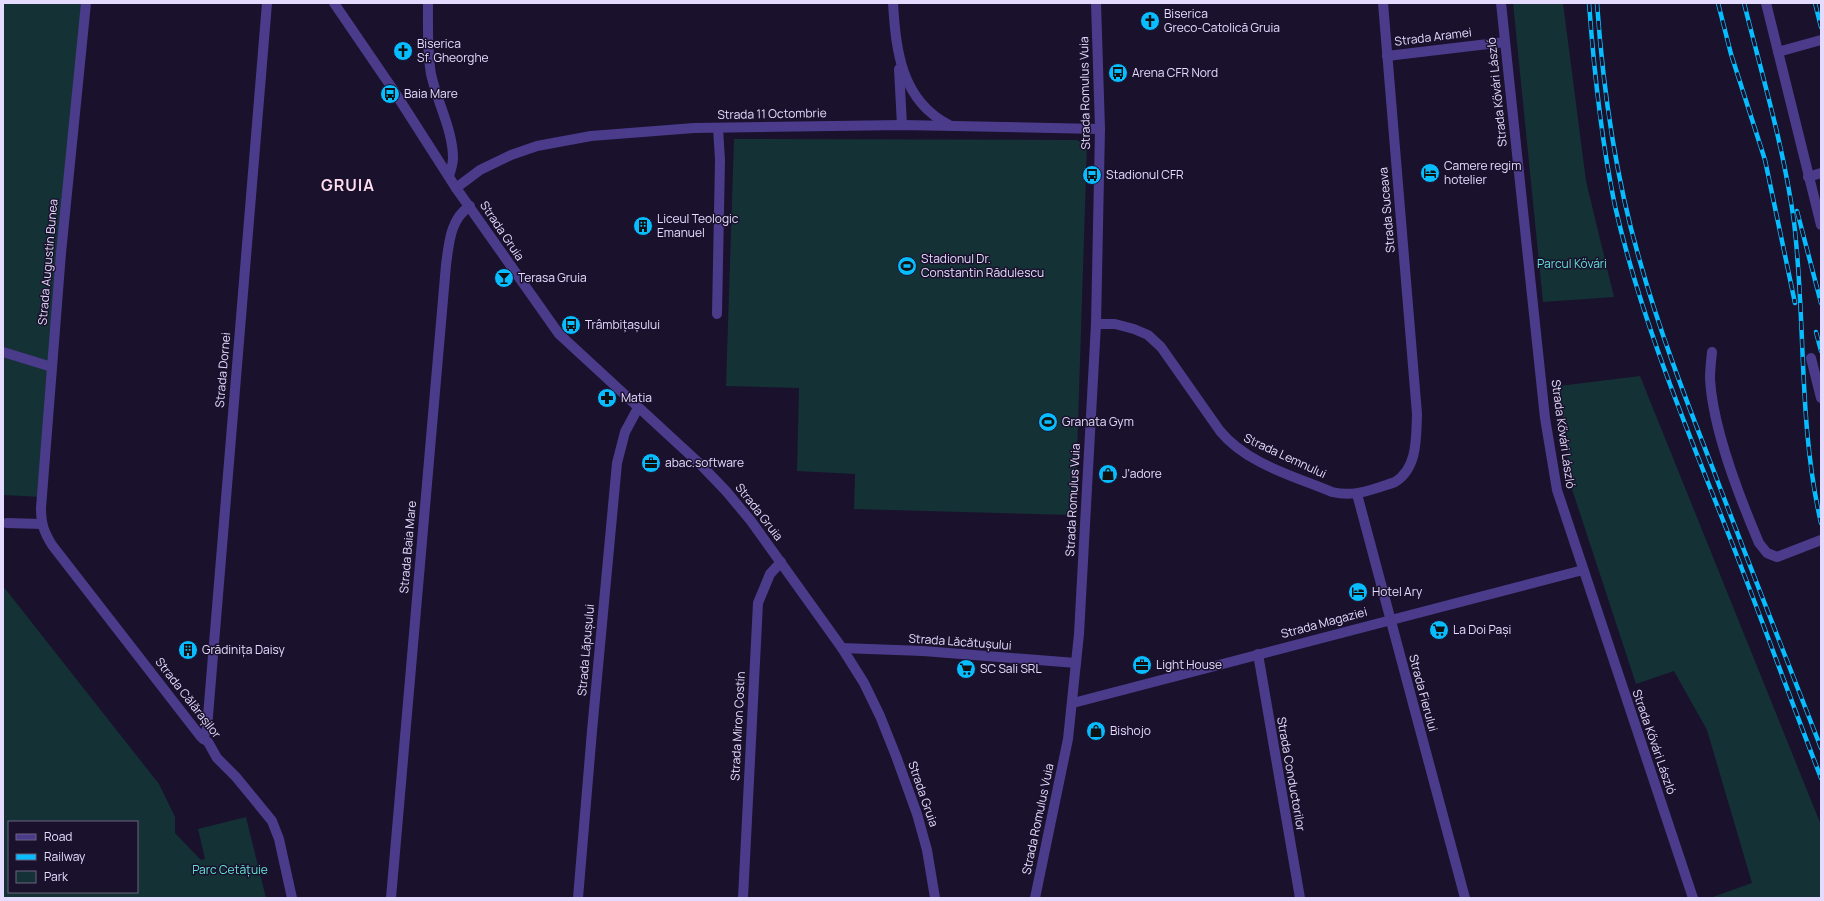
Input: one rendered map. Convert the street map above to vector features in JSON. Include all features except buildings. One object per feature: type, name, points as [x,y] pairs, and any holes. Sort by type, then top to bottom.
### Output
[{"type":"street","name":"Strada Augustin Bunea","points":[[42,524],[61,253],[86,3]]},
{"type":"street","name":"Strada Dornei","points":[[203,739],[206,734],[267,3]]},
{"type":"street","name":"Strada Gruia","points":[[334,3],[456,188],[559,334],[694,459],[726,491],[751,521],[842,648],[864,683],[880,716],[896,756],[917,814],[927,850],[935,898]]},
{"type":"street","points":[[428,3],[428,41],[431,73],[452,144],[453,160],[449,176]]},
{"type":"street","points":[[893,3],[902,125]]},
{"type":"street","name":"Strada Romulus Vuia","points":[[1035,898],[1068,739],[1073,703],[1076,663],[1096,324],[1100,129],[1096,3]]},
{"type":"street","name":"Strada Suceava","points":[[1383,3],[1417,414]]},
{"type":"street","name":"Strada Kővári László","points":[[1501,3],[1546,418],[1557,490],[1693,898]]},
{"type":"street","points":[[1766,3],[1821,225]]},
{"type":"street","points":[[1778,52],[1821,40]]},
{"type":"street","name":"Strada Aramei","points":[[1387,56],[1505,42]]},
{"type":"street","points":[[898,57],[904,74],[919,101],[936,119],[952,127]]},
{"type":"street","name":"Strada 11 Octombrie","points":[[456,188],[480,170],[511,155],[537,146],[591,136],[694,128],[902,125],[1100,129]]},
{"type":"street","points":[[717,314],[720,160],[718,128]]},
{"type":"street","points":[[1808,176],[1821,173]]},
{"type":"street","name":"Strada Baia Mare","points":[[391,898],[446,265],[450,237],[456,220],[462,211],[470,206]]},
{"type":"street","name":"Strada Lemnului","points":[[1096,324],[1115,324],[1134,329],[1148,335],[1161,347],[1231,444],[1247,455],[1332,492],[1345,495],[1358,494],[1395,482],[1407,471],[1414,454],[1417,414]]},
{"type":"street","points":[[3,352],[52,366]]},
{"type":"street","points":[[1712,352],[1710,378],[1719,428],[1728,459],[1759,543],[1767,553],[1777,557],[1821,540]]},
{"type":"street","points":[[1812,358],[1821,398]]},
{"type":"street","name":"Strada Lăpușului","points":[[578,898],[617,463],[625,432],[638,408]]},
{"type":"street","name":"Strada Fierului","points":[[1358,494],[1390,620],[1465,898]]},
{"type":"street","points":[[7,523],[42,524]]},
{"type":"street","name":"Strada Călărașilor","points":[[42,524],[44,533],[52,545],[203,739],[208,742],[217,758],[236,777],[272,821],[279,839],[292,898]]},
{"type":"street","name":"Strada Miron Costin","points":[[743,898],[758,603],[770,574],[781,562]]},
{"type":"street","name":"Strada Magaziei","points":[[1073,703],[1583,570]]},
{"type":"street","name":"Strada Lăcătușului","points":[[842,648],[923,651],[1076,663]]},
{"type":"street","name":"Strada Conductorilor","points":[[1258,654],[1300,898]]},
{"type":"green space","points":[[3,3],[86,3],[42,497],[3,495]]},
{"type":"green space","name":"Parcul Kővári","points":[[1513,3],[1563,3],[1586,181],[1614,297],[1543,302]]},
{"type":"green space","name":"Stadionul Dr. Constantin Rădulescu","points":[[734,139],[1077,140],[1087,146],[1075,515],[854,509],[855,474],[797,471],[799,388],[726,386]]},
{"type":"green space","points":[[1640,376],[1821,825],[1821,898],[1710,898],[1752,883],[1707,730],[1674,671],[1636,684],[1570,483],[1559,386]]},
{"type":"green space","name":"Parc Cetățuie","points":[[3,586],[159,784],[175,817],[175,833],[201,860],[205,859],[198,829],[246,817],[266,898],[3,898]]},
{"type":"railway","points":[[1589,3],[1602,130],[1610,181],[1615,206],[1638,291],[1666,374],[1742,568],[1821,778]]},
{"type":"railway","points":[[1597,3],[1611,132],[1623,195],[1647,285],[1683,391],[1821,748]]},
{"type":"railway","points":[[1718,3],[1731,54],[1765,160],[1795,303]]},
{"type":"railway","points":[[1744,3],[1779,139],[1790,194],[1798,260],[1803,373],[1809,448],[1821,523]]},
{"type":"railway","points":[[1815,3],[1821,27]]},
{"type":"railway","points":[[1797,211],[1821,303]]},
{"type":"railway","points":[[1816,332],[1821,351]]},
{"type":"place","name":"Biserica Greco-Catolică Gruia","points":[[1150,21]]},
{"type":"place","name":"Biserica Sf. Gheorghe","points":[[403,51]]},
{"type":"place","name":"Arena CFR Nord","points":[[1118,73]]},
{"type":"place","name":"Baia Mare","points":[[390,94]]},
{"type":"place","name":"Camere regim hotelier","points":[[1430,173]]},
{"type":"place","name":"Stadionul CFR","points":[[1092,175]]},
{"type":"place","name":"Liceul Teologic Emanuel","points":[[643,226]]},
{"type":"place","name":"Stadionul Dr. Constantin Rădulescu","points":[[907,266]]},
{"type":"place","name":"Terasa Gruia","points":[[504,278]]},
{"type":"place","name":"Trâmbițașului","points":[[571,325]]},
{"type":"place","name":"Matia","points":[[607,398]]},
{"type":"place","name":"Granata Gym","points":[[1048,422]]},
{"type":"place","name":"abac.software","points":[[651,463]]},
{"type":"place","name":"J'adore","points":[[1108,474]]},
{"type":"place","name":"Hotel Ary","points":[[1358,592]]},
{"type":"place","name":"La Doi Pași","points":[[1439,630]]},
{"type":"place","name":"Grădinița Daisy","points":[[188,650]]},
{"type":"place","name":"Light House","points":[[1142,665]]},
{"type":"place","name":"SC Sali SRL","points":[[966,669]]},
{"type":"place","name":"Bishojo","points":[[1096,731]]},
{"type":"district","name":"GRUIA","points":[[348,185]]}]
